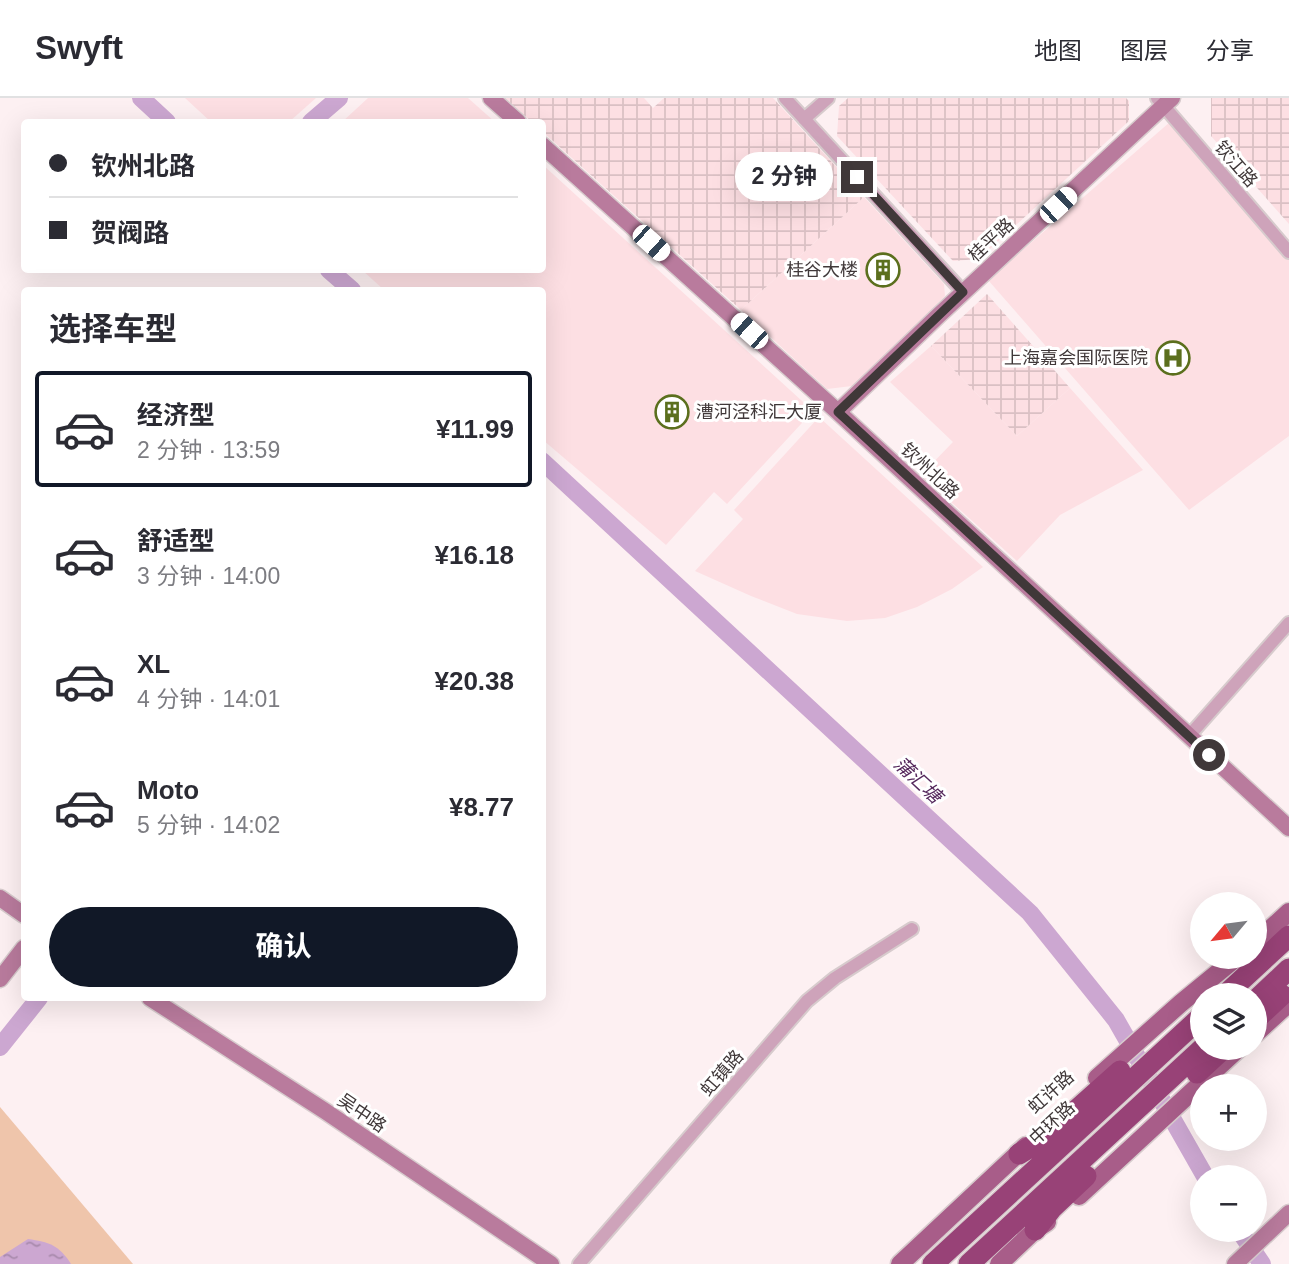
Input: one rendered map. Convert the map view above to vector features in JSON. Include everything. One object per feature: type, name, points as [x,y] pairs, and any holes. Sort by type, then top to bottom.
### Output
[{"type":"highway","points":[[1267,957],[1289,936]]},
{"type":"highway","points":[[1267,990],[1289,969]]},
{"type":"highway","points":[[1233,983],[1251,970]]},
{"type":"highway","points":[[1238,983],[1253,970]]},
{"type":"highway","points":[[1267,1009],[1289,989]]},
{"type":"highway","points":[[1161,1037],[1190,1014]]},
{"type":"highway","name":"中环路","points":[[933,1264],[1113,1079],[1161,1037],[1190,1022]]},
{"type":"highway","points":[[1188,1079],[1197,1060]]},
{"type":"highway","points":[[1035,1230],[1052,1208],[1210,1060]]},
{"type":"highway","points":[[1019,1154],[1045,1138],[1113,1079]]},
{"type":"highway","points":[[969,1264],[1141,1123]]},
{"type":"main road","points":[[1267,932],[1289,912]]},
{"type":"main road","points":[[1161,1037],[1181,1003],[1221,970]]},
{"type":"main road","points":[[1267,1023],[1289,1003]]},
{"type":"main road","points":[[1188,1079],[1219,1060]]},
{"type":"main road","points":[[900,1264],[1019,1154]]},
{"type":"main road","points":[[999,1264],[1035,1230]]},
{"type":"street","points":[[491,98],[515,119]]},
{"type":"street","points":[[785,98],[963,292]]},
{"type":"street","points":[[804,119],[828,98]]},
{"type":"street","name":"钦江路","points":[[1164,101],[1289,252]]},
{"type":"street","name":"桂平路","points":[[838,412],[1164,101]]},
{"type":"street","name":"钦州北路","points":[[546,149],[838,412],[1289,828]]},
{"type":"street","points":[[1189,736],[1289,623]]},
{"type":"street","points":[[0,898],[21,913]]},
{"type":"street","name":"虹镇路","points":[[579,1264],[807,1001],[835,978],[912,929]]},
{"type":"street","points":[[0,979],[21,952]]},
{"type":"street","name":"吴中路","points":[[155,1001],[325,1111],[551,1264]]},
{"type":"street","points":[[1235,1264],[1289,1213]]},
{"type":"shaded area","points":[[185,98],[316,98],[292,119],[208,119]]},
{"type":"shaded area","points":[[368,98],[468,98],[492,119],[345,119]]},
{"type":"shaded area","points":[[505,98],[644,98],[653,108],[664,98],[773,98],[864,197],[741,310],[546,135],[546,119],[529,119]]},
{"type":"shaded area","points":[[848,98],[1126,98],[1129,101],[1129,121],[979,259],[953,261],[837,136],[839,106]]},
{"type":"shaded area","points":[[1211,98],[1289,98],[1289,224],[1211,136]]},
{"type":"shaded area","name":"上海嘉会国际医院","points":[[1170,122],[1289,259],[1289,436],[1189,510],[988,280]]},
{"type":"shaded area","points":[[546,168],[813,411],[727,504],[714,492],[666,545],[546,443],[546,287],[381,287],[365,273],[546,273]]},
{"type":"shaded area","points":[[864,197],[944,284],[945,296],[852,386],[827,389],[741,310]]},
{"type":"shaded area","points":[[987,294],[1070,388],[1017,436],[931,346]]},
{"type":"shaded area","points":[[931,346],[1017,436],[1070,388],[1143,470],[1060,515],[1017,561],[921,475],[953,442],[890,382]]},
{"type":"shaded area","points":[[819,417],[983,567],[952,589],[917,607],[885,618],[847,621],[797,614],[695,571],[743,519],[734,510]]},
{"type":"shaded area","points":[[0,1107],[133,1264],[0,1264]]},
{"type":"water","points":[[28,1239],[53,1246],[62,1252],[71,1264],[0,1264],[0,1257]]},
{"type":"waterway","name":"蒲汇塘","points":[[141,98],[164,119]]},
{"type":"waterway","points":[[314,119],[339,98]]},
{"type":"waterway","name":"蒲汇塘","points":[[332,273],[349,287]]},
{"type":"waterway","name":"蒲汇塘","points":[[546,465],[1030,913],[1116,1020],[1199,1165]]},
{"type":"waterway","points":[[0,1047],[37,1001]]},
{"type":"waterway","name":"蒲汇塘","points":[[1247,1242],[1262,1264]]},
{"type":"place","name":"桂谷大楼","points":[[883,270]]},
{"type":"place","name":"上海嘉会国际医院","points":[[1173,358]]},
{"type":"place","name":"漕河泾科汇大厦","points":[[672,412]]},
{"type":"route","points":[[857,177],[963,292],[838,412],[1209,755]]}]
